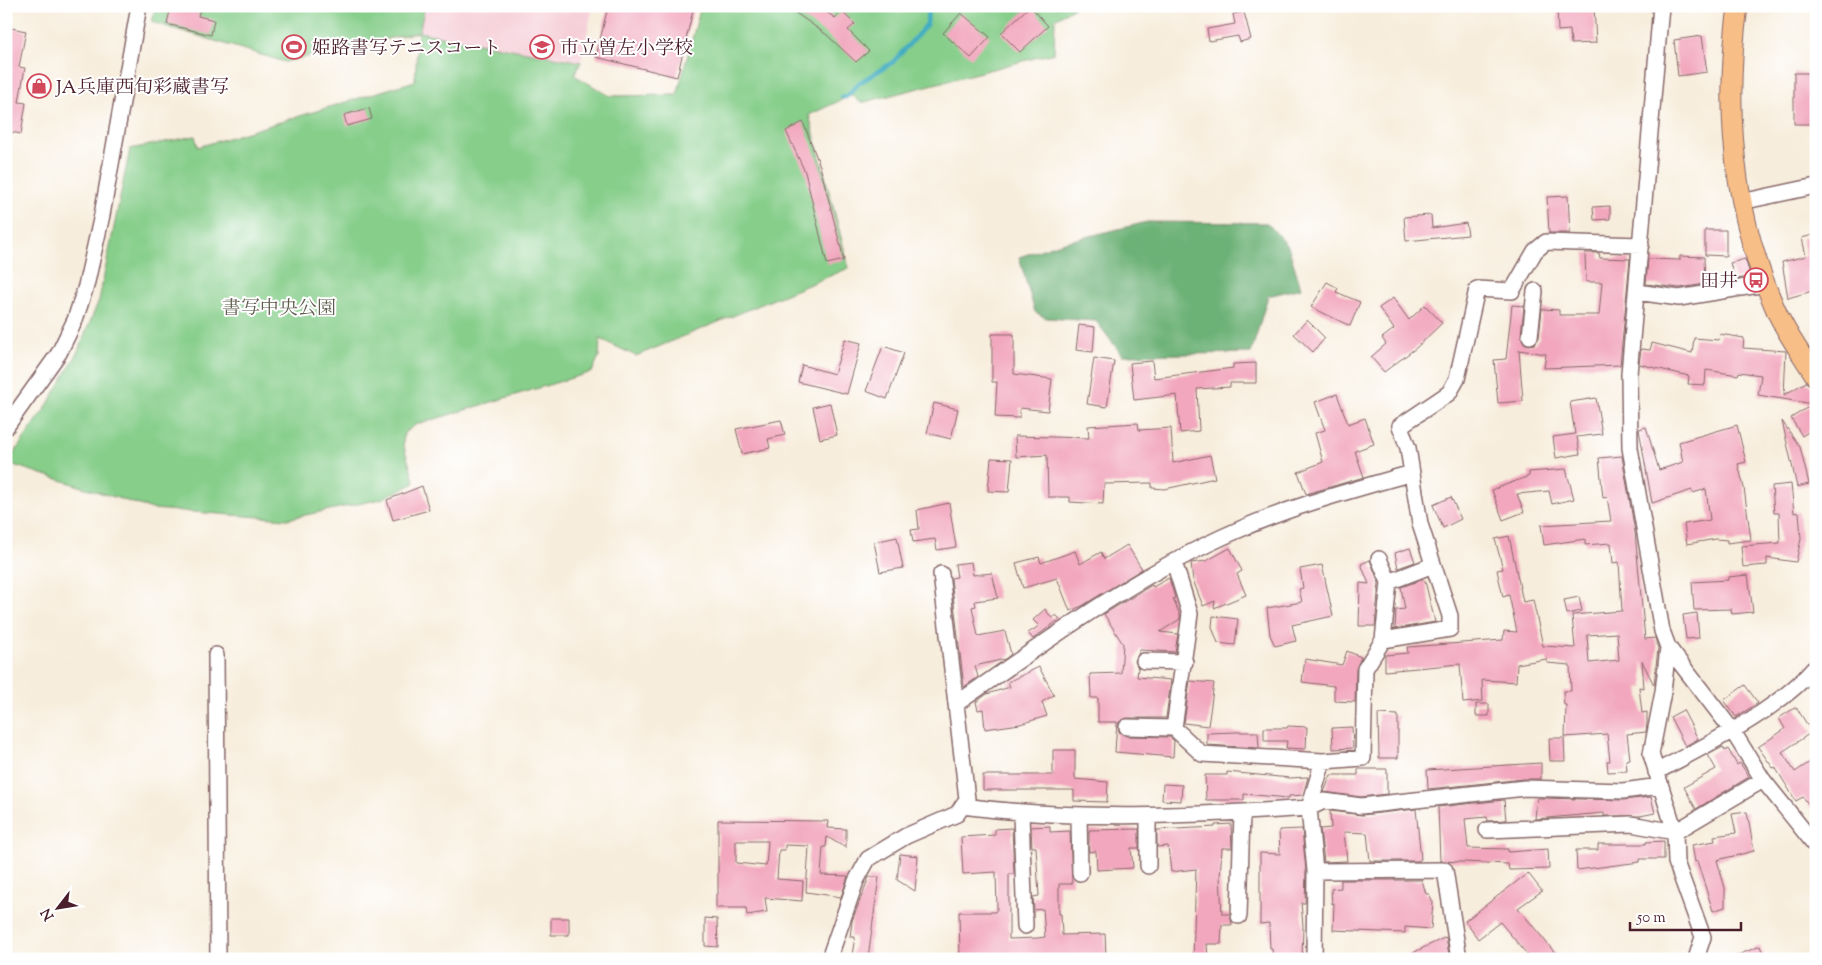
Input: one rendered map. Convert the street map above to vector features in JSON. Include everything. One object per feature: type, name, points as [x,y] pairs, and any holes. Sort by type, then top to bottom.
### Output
[{"type":"main road","points":[[1738,6],[1733,44],[1731,105],[1733,148],[1741,202],[1765,284],[1776,310],[1816,377]]},
{"type":"street","points":[[6,427],[59,353],[75,320],[86,286],[102,215],[139,6]]},
{"type":"street","points":[[1661,6],[1629,374],[1630,448],[1662,631],[1668,647],[1732,730],[1763,780],[1816,846]]},
{"type":"street","points":[[1741,202],[1816,186]]},
{"type":"street","points":[[1384,640],[1450,629],[1450,616],[1420,524],[1408,448],[1400,426],[1449,393],[1457,379],[1477,289],[1512,291],[1535,251],[1546,242],[1641,245]]},
{"type":"street","points":[[1637,292],[1679,298],[1765,284]]},
{"type":"street","points":[[1530,336],[1535,291]]},
{"type":"street","points":[[956,704],[1080,618],[1174,562],[1236,530],[1322,499],[1412,472]]},
{"type":"street","points":[[1127,727],[1174,728],[1202,754],[1322,761],[1363,758],[1365,669],[1384,640],[1389,582],[1379,559]]},
{"type":"street","points":[[1174,562],[1190,614],[1185,662],[1174,728]]},
{"type":"street","points":[[1389,582],[1433,565]]},
{"type":"street","points":[[829,959],[856,881],[868,859],[906,836],[957,814],[967,800],[941,574]]},
{"type":"street","points":[[1668,647],[1663,692],[1651,754],[1675,832],[1676,862],[1703,937],[1696,959]]},
{"type":"street","points":[[216,655],[218,959]]},
{"type":"street","points":[[1144,661],[1185,662]]},
{"type":"street","points":[[962,806],[1020,814],[1148,816],[1242,813],[1309,808],[1324,801],[1361,806],[1525,788],[1623,790],[1658,779],[1800,684],[1816,666]]},
{"type":"street","points":[[1314,959],[1315,871],[1309,808],[1322,761]]},
{"type":"street","points":[[1487,830],[1631,824],[1675,832],[1763,780]]},
{"type":"street","points":[[1239,916],[1242,813]]},
{"type":"street","points":[[1020,814],[1025,926]]},
{"type":"street","points":[[1079,815],[1080,873]]},
{"type":"street","points":[[1148,816],[1148,866]]},
{"type":"street","points":[[1315,871],[1445,870],[1459,959]]},
{"type":"shaded area","name":"市立曽左小学校","points":[[425,6],[593,6],[581,62],[419,32]]},
{"type":"green space","name":"書写中央公園","points":[[155,6],[425,6],[419,32],[581,62],[574,75],[610,96],[677,95],[701,6],[1076,6],[1055,19],[1054,53],[861,103],[852,95],[809,115],[849,268],[636,356],[600,339],[599,356],[592,372],[415,425],[404,433],[403,444],[415,483],[381,499],[287,519],[152,509],[7,463],[45,409],[76,356],[99,300],[130,149],[195,136],[198,147],[415,81],[418,32],[285,62],[152,22]]},
{"type":"green space","points":[[1147,222],[1267,223],[1288,246],[1301,288],[1268,296],[1251,353],[1122,355],[1096,321],[1046,318],[1035,312],[1019,257],[1061,243]]},
{"type":"building","points":[[171,6],[201,6],[198,16],[214,20],[211,35],[167,24]]},
{"type":"building","points":[[608,6],[694,6],[677,77],[596,57]]},
{"type":"building","points":[[786,6],[818,6],[835,18],[842,12],[855,24],[848,30],[869,51],[856,62],[827,35]]},
{"type":"building","points":[[1030,6],[1048,26],[1020,52],[1001,33]]},
{"type":"building","points":[[1557,6],[1594,6],[1596,43],[1571,44],[1570,30],[1558,31]]},
{"type":"building","points":[[1244,12],[1251,39],[1240,42],[1238,36],[1209,41],[1207,29],[1235,24],[1233,14]]},
{"type":"building","points":[[961,13],[990,37],[971,58],[943,33]]},
{"type":"building","points":[[6,27],[26,31],[19,67],[25,68],[19,102],[26,103],[21,134],[6,131]]},
{"type":"building","points":[[1702,36],[1707,72],[1678,76],[1674,40]]},
{"type":"building","points":[[1794,73],[1815,73],[1815,124],[1794,124]]},
{"type":"building","points":[[369,108],[372,119],[347,126],[344,115]]},
{"type":"building","points":[[803,122],[820,166],[844,260],[827,264],[805,172],[786,131]]},
{"type":"building","points":[[1568,196],[1570,233],[1549,233],[1547,197]]},
{"type":"building","points":[[1610,206],[1610,219],[1594,220],[1593,207]]},
{"type":"building","points":[[1431,215],[1432,228],[1466,223],[1468,235],[1406,241],[1404,217]]},
{"type":"building","points":[[1705,230],[1726,230],[1726,256],[1705,255]]},
{"type":"building","points":[[1816,234],[1816,290],[1788,298],[1782,262],[1806,256],[1802,238]]},
{"type":"building","points":[[1585,253],[1599,253],[1600,258],[1630,259],[1620,365],[1544,368],[1546,354],[1519,350],[1523,401],[1498,403],[1494,360],[1506,359],[1512,305],[1524,306],[1521,335],[1524,343],[1528,345],[1534,344],[1539,338],[1542,309],[1559,310],[1559,315],[1599,315],[1602,282],[1586,282]]},
{"type":"building","points":[[1680,256],[1704,257],[1705,284],[1680,288],[1646,284],[1648,259],[1680,260]]},
{"type":"building","points":[[1745,259],[1751,277],[1735,279],[1730,263]]},
{"type":"building","points":[[1327,282],[1338,288],[1336,292],[1360,302],[1350,326],[1311,307]]},
{"type":"building","points":[[1393,298],[1409,320],[1425,305],[1442,323],[1416,348],[1384,372],[1371,357],[1386,344],[1382,338],[1394,329],[1379,308]]},
{"type":"building","points":[[1307,320],[1325,338],[1313,352],[1294,334]]},
{"type":"building","points":[[1079,325],[1095,327],[1093,352],[1076,350]]},
{"type":"building","points":[[992,334],[1014,334],[1014,374],[1052,379],[1048,411],[1020,408],[1019,418],[995,417],[997,382],[992,382]]},
{"type":"building","points":[[1720,334],[1744,338],[1743,348],[1786,351],[1784,395],[1806,382],[1812,387],[1816,394],[1816,427],[1802,436],[1791,418],[1813,404],[1758,395],[1761,375],[1739,372],[1738,375],[1706,370],[1705,385],[1688,384],[1689,376],[1639,364],[1641,349],[1650,350],[1652,343],[1692,353],[1694,338],[1719,340]]},
{"type":"building","points":[[845,339],[861,343],[847,394],[798,382],[802,365],[834,374]]},
{"type":"building","points":[[883,346],[904,353],[887,399],[866,391]]},
{"type":"building","points":[[1094,358],[1114,361],[1107,407],[1087,404]]},
{"type":"building","points":[[1152,361],[1154,378],[1233,368],[1233,364],[1256,363],[1256,383],[1230,383],[1230,387],[1197,389],[1199,431],[1180,433],[1177,395],[1134,400],[1130,363]]},
{"type":"building","points":[[1337,394],[1348,424],[1365,418],[1374,444],[1355,451],[1364,477],[1306,494],[1298,472],[1323,462],[1315,433],[1325,430],[1315,402]]},
{"type":"building","points":[[1596,398],[1602,434],[1577,437],[1580,454],[1556,458],[1553,437],[1575,434],[1570,402]]},
{"type":"building","points":[[830,403],[837,435],[820,439],[813,407]]},
{"type":"building","points":[[934,403],[958,409],[951,439],[927,433]]},
{"type":"building","points":[[781,420],[785,435],[768,439],[770,448],[742,454],[736,429]]},
{"type":"building","points":[[1782,421],[1800,447],[1809,484],[1797,487]]},
{"type":"building","points":[[1138,423],[1139,430],[1171,428],[1173,463],[1210,455],[1215,478],[1165,489],[1152,488],[1152,483],[1104,484],[1103,504],[1070,502],[1070,497],[1048,497],[1047,455],[1016,457],[1015,436],[1089,438],[1088,426]]},
{"type":"building","points":[[1737,425],[1746,462],[1738,464],[1744,488],[1751,540],[1727,543],[1727,540],[1716,539],[1687,544],[1684,524],[1710,520],[1706,489],[1693,493],[1692,490],[1652,503],[1639,429],[1646,427],[1659,470],[1683,462],[1679,442]]},
{"type":"building","points":[[1622,456],[1635,532],[1645,639],[1655,638],[1658,648],[1654,685],[1642,661],[1644,688],[1639,687],[1642,713],[1647,712],[1646,732],[1627,734],[1630,759],[1626,760],[1627,771],[1608,772],[1607,761],[1610,761],[1607,734],[1565,737],[1566,705],[1564,705],[1563,691],[1571,691],[1570,665],[1547,663],[1547,659],[1517,664],[1516,682],[1482,680],[1483,701],[1463,703],[1460,664],[1385,671],[1385,655],[1408,653],[1407,647],[1503,640],[1504,631],[1517,632],[1509,595],[1503,597],[1497,570],[1503,569],[1495,539],[1509,536],[1523,602],[1533,600],[1543,646],[1575,648],[1572,615],[1622,611],[1619,562],[1613,563],[1611,543],[1585,545],[1585,539],[1544,545],[1541,525],[1611,521],[1607,497],[1603,498],[1599,458]],"holes":[[[1617,633],[1619,660],[1589,663],[1587,635]]]},
{"type":"building","points":[[991,458],[1012,459],[1009,492],[988,491]]},
{"type":"building","points":[[1566,469],[1574,499],[1552,504],[1549,491],[1517,494],[1524,512],[1503,520],[1492,490],[1529,476],[1529,472]]},
{"type":"building","points":[[1791,484],[1794,513],[1799,512],[1801,539],[1796,562],[1767,558],[1767,565],[1743,567],[1741,546],[1780,543],[1779,513],[1774,513],[1772,486]]},
{"type":"building","points":[[422,486],[429,510],[393,520],[387,500]]},
{"type":"building","points":[[1451,497],[1461,519],[1443,528],[1433,505]]},
{"type":"building","points":[[949,503],[956,547],[937,550],[935,539],[913,542],[911,530],[919,529],[917,510]]},
{"type":"building","points":[[897,537],[903,568],[880,572],[874,542]]},
{"type":"building","points":[[1127,545],[1142,569],[1082,606],[1070,611],[1057,578],[1023,588],[1016,563],[1039,557],[1041,563],[1075,551],[1080,564],[1101,552],[1104,559]]},
{"type":"building","points":[[1230,548],[1242,571],[1237,574],[1246,595],[1214,608],[1215,601],[1203,606],[1193,580],[1191,563],[1206,561]]},
{"type":"building","points":[[1410,548],[1415,562],[1398,568],[1395,553]]},
{"type":"building","points":[[1370,560],[1379,583],[1375,626],[1359,626],[1360,583],[1369,584],[1361,564]]},
{"type":"building","points":[[971,562],[973,575],[992,573],[998,598],[975,601],[976,606],[972,607],[978,636],[1005,631],[1011,654],[1005,659],[975,666],[978,677],[964,687],[951,578],[957,577],[955,564]]},
{"type":"building","points":[[1322,565],[1333,616],[1292,625],[1296,641],[1275,646],[1270,635],[1267,608],[1302,602],[1299,589],[1303,588],[1300,569]]},
{"type":"building","points":[[1748,575],[1753,612],[1732,614],[1731,609],[1694,610],[1692,582],[1728,580],[1728,577]]},
{"type":"building","points":[[1169,578],[1175,598],[1173,599],[1180,619],[1160,632],[1178,634],[1175,652],[1140,650],[1135,661],[1138,668],[1137,677],[1171,680],[1166,718],[1127,718],[1119,722],[1118,727],[1119,732],[1126,736],[1170,737],[1174,741],[1173,757],[1115,752],[1117,722],[1098,722],[1098,698],[1091,698],[1090,674],[1121,673],[1123,644],[1104,614],[1152,585],[1153,587]]},
{"type":"building","points":[[1421,580],[1425,581],[1435,622],[1395,629],[1396,610],[1405,609],[1401,587]]},
{"type":"building","points":[[1579,597],[1582,611],[1567,614],[1564,600]]},
{"type":"building","points":[[1045,609],[1052,618],[1056,615],[1060,619],[1033,639],[1028,633],[1039,626],[1033,620]]},
{"type":"building","points":[[1697,613],[1699,638],[1686,639],[1683,615]]},
{"type":"building","points":[[1213,616],[1238,619],[1235,645],[1218,643],[1212,627]]},
{"type":"building","points":[[1347,651],[1361,657],[1356,669],[1355,702],[1334,701],[1334,686],[1302,682],[1305,659],[1342,665]]},
{"type":"building","points":[[1039,667],[1054,695],[1042,702],[1047,716],[1020,724],[985,729],[983,709],[978,710],[976,702],[987,694],[1010,687],[1008,682]]},
{"type":"building","points":[[1190,681],[1214,683],[1208,726],[1184,723]]},
{"type":"building","points":[[1745,685],[1758,703],[1736,717],[1724,700]]},
{"type":"building","points":[[1476,704],[1489,704],[1489,716],[1476,716]]},
{"type":"building","points":[[1796,707],[1812,732],[1782,752],[1795,772],[1816,758],[1816,814],[1803,797],[1796,801],[1775,767],[1773,768],[1758,747],[1785,729],[1779,718]]},
{"type":"building","points":[[1683,710],[1698,739],[1685,746],[1670,717]]},
{"type":"building","points":[[1378,714],[1398,715],[1398,758],[1379,758]]},
{"type":"building","points":[[1288,726],[1307,727],[1306,749],[1286,748],[1287,741],[1264,741],[1264,728],[1287,728]]},
{"type":"building","points":[[1352,727],[1353,748],[1333,749],[1332,728]]},
{"type":"building","points":[[1258,732],[1259,748],[1207,745],[1207,733]]},
{"type":"building","points":[[1549,738],[1564,738],[1565,761],[1550,761]]},
{"type":"building","points":[[1723,747],[1725,751],[1728,749],[1737,765],[1740,763],[1749,777],[1696,809],[1684,787],[1716,769],[1708,755]]},
{"type":"building","points":[[1053,750],[1075,750],[1075,779],[1108,782],[1107,802],[1074,801],[1074,790],[983,790],[983,775],[1053,775]]},
{"type":"building","points":[[1541,763],[1541,779],[1428,789],[1427,770]]},
{"type":"building","points":[[1358,769],[1387,769],[1387,794],[1361,797],[1324,792],[1331,775],[1358,775]]},
{"type":"building","points":[[1227,772],[1290,778],[1308,777],[1303,795],[1289,796],[1289,798],[1244,794],[1244,800],[1206,800],[1205,775],[1227,775]]},
{"type":"building","points":[[1163,784],[1182,785],[1181,801],[1162,800]]},
{"type":"building","points":[[1651,797],[1655,813],[1640,816],[1604,816],[1604,813],[1535,819],[1537,798],[1623,800]]},
{"type":"building","points":[[1504,800],[1506,820],[1488,821],[1487,817],[1465,819],[1468,848],[1508,849],[1508,852],[1548,849],[1549,869],[1509,870],[1508,864],[1440,861],[1438,807]]},
{"type":"building","points":[[1416,809],[1421,859],[1418,861],[1370,861],[1367,833],[1344,832],[1347,861],[1324,862],[1320,829],[1331,828],[1330,811],[1362,815]]},
{"type":"building","points":[[1747,812],[1754,851],[1717,860],[1725,888],[1725,907],[1713,911],[1697,861],[1695,862],[1692,845],[1715,841],[1714,836],[1736,833],[1732,814]]},
{"type":"building","points":[[718,820],[828,821],[827,828],[846,829],[846,848],[827,837],[826,847],[823,847],[821,875],[848,876],[841,897],[806,892],[809,846],[785,845],[785,850],[779,850],[777,879],[803,881],[802,901],[765,898],[767,912],[747,915],[746,908],[716,908],[716,894],[718,894]],"holes":[[[736,841],[768,841],[766,866],[736,863]]]},
{"type":"building","points":[[1231,824],[1232,848],[1222,848],[1220,877],[1222,914],[1230,914],[1232,925],[1222,925],[1221,944],[1207,944],[1208,959],[1193,959],[1196,869],[1171,872],[1168,846],[1157,847],[1157,830],[1215,827],[1215,825]]},
{"type":"building","points":[[1050,826],[1050,832],[1070,831],[1072,884],[1059,884],[1059,914],[1061,914],[1062,935],[1105,934],[1106,955],[1051,957],[1051,959],[960,959],[959,912],[995,912],[997,909],[996,872],[963,874],[961,837],[995,835],[995,829],[1012,828],[1014,874],[1009,874],[1009,939],[1038,938],[1045,937],[1043,909],[1034,910],[1033,897],[1039,896],[1036,847],[1032,847],[1031,827]]},
{"type":"building","points":[[1139,829],[1139,848],[1131,848],[1133,868],[1097,870],[1096,851],[1089,852],[1089,830]]},
{"type":"building","points":[[1302,829],[1306,871],[1305,903],[1301,903],[1303,926],[1302,959],[1273,959],[1272,949],[1270,949],[1269,923],[1260,924],[1260,853],[1280,854],[1279,830]]},
{"type":"building","points":[[1664,841],[1664,859],[1640,859],[1640,862],[1577,870],[1576,850],[1598,850],[1598,844],[1646,844],[1646,842]]},
{"type":"building","points":[[900,854],[918,856],[915,891],[897,880]]},
{"type":"building","points":[[1528,873],[1542,891],[1518,908],[1560,959],[1531,959],[1500,922],[1478,939],[1465,921]]},
{"type":"building","points":[[869,877],[879,877],[868,958],[852,955],[855,937],[850,937],[852,921]]},
{"type":"building","points":[[1341,880],[1422,880],[1426,894],[1429,894],[1433,902],[1431,929],[1405,927],[1405,933],[1333,930],[1334,903],[1332,904],[1331,889],[1341,888]]},
{"type":"building","points":[[551,918],[569,918],[569,935],[551,935]]},
{"type":"building","points":[[705,918],[717,919],[718,947],[705,946]]},
{"type":"building","points":[[1446,937],[1449,955],[1442,959],[1400,959]]},
{"type":"building","points":[[1760,946],[1764,956],[1757,959],[1728,959]]},
{"type":"waterway","points":[[842,97],[846,97],[859,83],[893,62],[927,24],[928,6]]},
{"type":"place","name":"姫路書写テニスコート","points":[[294,47]]},
{"type":"place","name":"市立曽左小学校","points":[[542,47]]},
{"type":"place","name":"JA兵庫西旬彩蔵書写","points":[[39,86]]},
{"type":"place","name":"田井","points":[[1756,280]]}]
